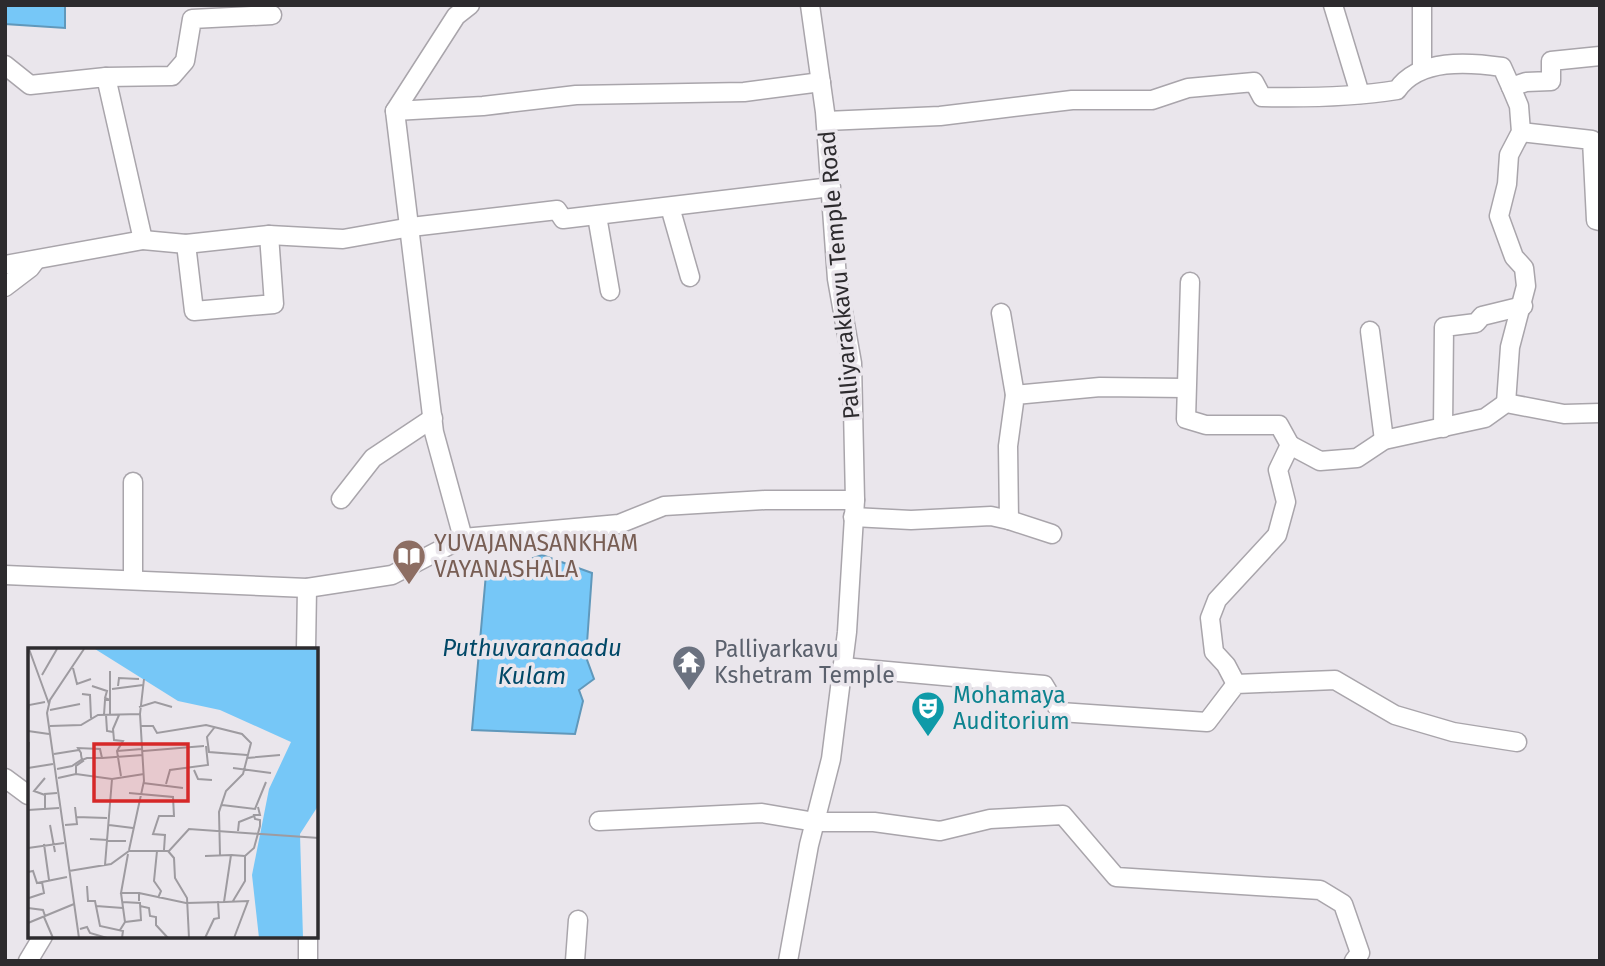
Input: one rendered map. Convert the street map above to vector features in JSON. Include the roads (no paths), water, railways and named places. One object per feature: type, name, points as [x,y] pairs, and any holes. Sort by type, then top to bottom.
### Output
[{"type":"street","points":[[463,538],[433,418],[395,111],[456,16],[470,5]]},
{"type":"street","name":"Palliyarakkavu Temple Road","points":[[788,961],[815,822],[831,759],[843,667],[854,509],[852,363],[837,279],[826,121],[810,5]]},
{"type":"street","points":[[1333,5],[1360,94]]},
{"type":"street","points":[[1422,5],[1422,69]]},
{"type":"street","points":[[5,65],[30,85],[106,77],[172,76],[185,61],[192,19],[272,15]]},
{"type":"street","points":[[1511,87],[1550,80],[1550,61],[1600,56]]},
{"type":"street","points":[[826,121],[940,116],[1072,100],[1152,100],[1188,89],[1254,82],[1262,97],[1360,94],[1398,90],[1405,79],[1422,69],[1474,63],[1502,67],[1519,106],[1521,132],[1509,155],[1507,184],[1499,216],[1514,257],[1524,268],[1527,286],[1510,347],[1506,403]]},
{"type":"street","points":[[106,77],[144,240]]},
{"type":"street","points":[[395,111],[483,106],[576,95],[744,92],[821,82]]},
{"type":"street","points":[[1521,132],[1592,140],[1596,220],[1600,221]]},
{"type":"street","points":[[5,265],[144,240],[186,244],[269,235],[343,239],[411,227],[557,210],[563,219],[831,187]]},
{"type":"street","points":[[670,207],[690,277]]},
{"type":"street","points":[[597,216],[610,291]]},
{"type":"street","points":[[186,244],[194,311],[274,304],[269,235]]},
{"type":"street","points":[[5,287],[36,260]]},
{"type":"street","points":[[1190,282],[1186,419],[1206,425],[1279,425],[1290,445],[1320,461],[1357,458],[1384,440],[1485,418],[1506,403],[1564,414],[1600,413]]},
{"type":"street","points":[[1443,428],[1444,327],[1476,323],[1482,316],[1523,306]]},
{"type":"street","points":[[1001,313],[1015,395],[1008,446],[1010,520]]},
{"type":"street","points":[[1370,331],[1384,440]]},
{"type":"street","points":[[1015,395],[1100,387],[1185,388]]},
{"type":"street","points":[[341,499],[373,458],[433,418]]},
{"type":"street","points":[[1236,684],[1226,665],[1214,652],[1210,618],[1217,600],[1277,535],[1286,502],[1278,470],[1290,445]]},
{"type":"street","points":[[133,482],[133,580]]},
{"type":"street","points":[[5,575],[307,588],[393,575],[463,538],[619,524],[664,506],[765,500],[854,509],[911,520],[991,516],[1052,534]]},
{"type":"street","points":[[306,648],[307,588]]},
{"type":"street","points":[[843,667],[1044,685],[1059,712],[1207,722],[1236,684]]},
{"type":"street","points":[[1236,684],[1335,680],[1395,715],[1453,732],[1517,742]]},
{"type":"street","points":[[5,778],[28,795]]},
{"type":"street","points":[[599,821],[762,813],[815,822],[874,822],[940,831],[990,819],[1063,815],[1116,877],[1320,890],[1343,904],[1360,953],[1354,961]]},
{"type":"street","points":[[575,961],[578,920]]},
{"type":"street","points":[[28,961],[42,938]]},
{"type":"street","points":[[308,938],[308,961]]},
{"type":"water","points":[[5,5],[65,5],[65,28],[5,24]]},
{"type":"water","name":"Puthuvaranaadu Kulam","points":[[542,555],[592,573],[586,657],[594,679],[579,690],[583,701],[575,734],[472,730],[486,574]]},
{"type":"place","name":"YUVAJANASANKHAM VAYANASHALA","points":[[409,586]]},
{"type":"place","name":"Palliyarkavu Kshetram Temple","points":[[689,692]]},
{"type":"place","name":"Mohamaya Auditorium","points":[[928,738]]}]
